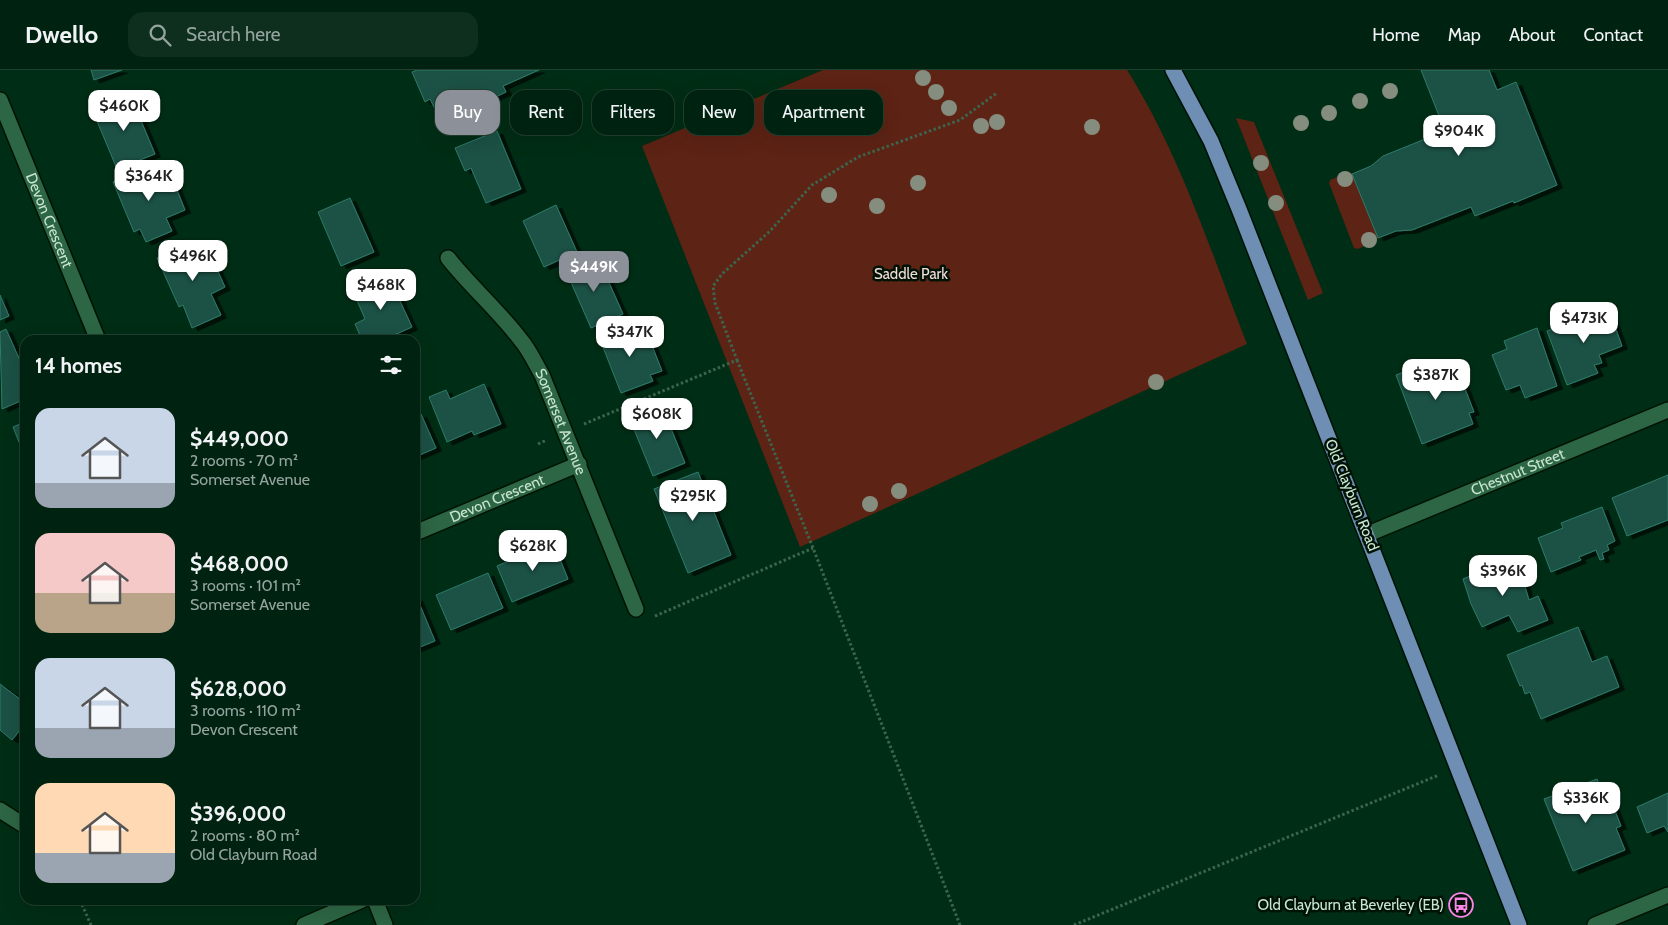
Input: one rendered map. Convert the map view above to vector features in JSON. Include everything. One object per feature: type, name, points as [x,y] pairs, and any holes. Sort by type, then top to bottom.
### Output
[{"type":"main road","name":"Old Clayburn Road","points":[[1172,70],[1211,141],[1368,534],[1519,925]]},
{"type":"street","name":"Devon Crescent","points":[[0,100],[96,335]]},
{"type":"street","name":"Somerset Avenue","points":[[448,258],[471,286],[496,310],[522,340],[542,375],[636,609]]},
{"type":"street","name":"Chestnut Street","points":[[1368,534],[1668,410]]},
{"type":"street","name":"Devon Crescent","points":[[420,531],[579,464]]},
{"type":"street","points":[[0,810],[20,823]]},
{"type":"street","points":[[1595,925],[1668,895]]},
{"type":"street","points":[[304,925],[350,905]]},
{"type":"street","points":[[377,905],[385,925]]},
{"type":"path","points":[[960,925],[813,548],[737,360],[715,303],[713,286],[722,274],[770,231],[812,185],[858,157],[960,120],[997,93]]},
{"type":"path","points":[[538,444],[737,360]]},
{"type":"path","points":[[649,618],[813,548]]},
{"type":"path","points":[[1074,925],[1458,767]]},
{"type":"path","points":[[82,905],[91,925]]},
{"type":"path","points":[[1451,909],[1461,905]]},
{"type":"green space","name":"Saddle Park","points":[[823,70],[1127,70],[1146,102],[1179,169],[1247,344],[800,547],[642,146],[668,135],[674,135],[674,133],[684,128],[684,135],[754,135],[754,99],[764,95],[764,135],[883,135],[883,90],[775,90]]},
{"type":"green space","points":[[1236,118],[1254,122],[1323,293],[1308,300]]},
{"type":"green space","points":[[1349,172],[1352,174],[1378,238],[1376,241],[1358,249],[1354,248],[1329,183],[1330,180]]},
{"type":"building","points":[[91,70],[122,70],[94,80]]},
{"type":"building","points":[[417,70],[539,70],[503,86],[506,92],[500,95],[500,90],[435,90],[435,109],[430,99],[425,102],[412,72]]},
{"type":"building","points":[[1421,70],[1489,70],[1497,90],[1516,82],[1557,185],[1514,203],[1513,201],[1475,216],[1471,207],[1412,230],[1396,231],[1378,238],[1352,174],[1371,166],[1383,156],[1445,131]]},
{"type":"building","points":[[124,94],[129,106],[134,104],[155,154],[117,169],[97,121],[101,118],[96,105]]},
{"type":"building","points":[[487,135],[499,135],[521,189],[486,203],[471,168],[465,171],[455,148]]},
{"type":"building","points":[[152,166],[158,181],[171,175],[185,210],[166,218],[172,231],[146,242],[140,229],[134,232],[113,182]]},
{"type":"building","points":[[350,198],[374,252],[341,266],[318,212]]},
{"type":"building","points":[[556,205],[577,252],[544,267],[523,221]]},
{"type":"building","points":[[193,241],[201,258],[210,254],[225,287],[211,294],[221,315],[192,328],[183,305],[179,307],[157,258]]},
{"type":"building","points":[[598,258],[623,314],[591,328],[566,271]]},
{"type":"building","points":[[388,275],[412,327],[394,335],[360,335],[355,324],[365,319],[353,291]]},
{"type":"building","points":[[0,295],[9,316],[0,320]]},
{"type":"building","points":[[1591,309],[1593,315],[1609,310],[1622,346],[1599,355],[1602,363],[1594,365],[1598,373],[1567,385],[1547,331],[1572,322],[1571,317]]},
{"type":"building","points":[[630,324],[638,343],[649,338],[662,371],[650,375],[653,381],[621,393],[599,337]]},
{"type":"building","points":[[1537,328],[1557,386],[1525,398],[1520,385],[1506,390],[1492,355],[1507,349],[1504,341]]},
{"type":"building","points":[[6,329],[20,361],[20,401],[2,409],[0,332]]},
{"type":"building","points":[[1434,360],[1440,375],[1457,368],[1474,412],[1469,413],[1473,424],[1422,444],[1396,375]]},
{"type":"building","points":[[484,384],[501,424],[474,435],[472,431],[447,442],[429,397],[446,390],[450,399]]},
{"type":"building","points":[[661,404],[685,463],[653,476],[629,417]]},
{"type":"building","points":[[420,414],[436,448],[420,455]]},
{"type":"building","points":[[20,424],[20,444],[13,427]]},
{"type":"building","points":[[698,472],[731,555],[688,573],[654,489]]},
{"type":"building","points":[[1668,475],[1668,520],[1627,536],[1612,498]]},
{"type":"building","points":[[1602,507],[1615,541],[1607,545],[1609,550],[1602,553],[1604,559],[1600,560],[1596,550],[1579,557],[1581,560],[1551,572],[1538,538],[1563,528],[1561,523]]},
{"type":"building","points":[[553,542],[568,579],[512,602],[497,566]]},
{"type":"building","points":[[1511,559],[1523,580],[1529,600],[1538,596],[1548,620],[1518,632],[1509,615],[1482,627],[1471,604],[1463,579]]},
{"type":"building","points":[[488,573],[503,608],[451,630],[436,595]]},
{"type":"building","points":[[420,605],[435,641],[420,647]]},
{"type":"building","points":[[1578,627],[1592,662],[1607,656],[1619,687],[1541,719],[1530,692],[1525,694],[1522,685],[1520,686],[1507,655]]},
{"type":"building","points":[[0,684],[20,699],[20,730],[12,740],[0,730]]},
{"type":"building","points":[[1597,779],[1605,800],[1610,798],[1621,826],[1616,828],[1625,850],[1573,871],[1544,799]]},
{"type":"building","points":[[1668,793],[1668,832],[1664,826],[1647,833],[1637,807]]},
{"type":"place","name":"Old Clayburn at Beverley (EB)","points":[[1461,905]]}]
